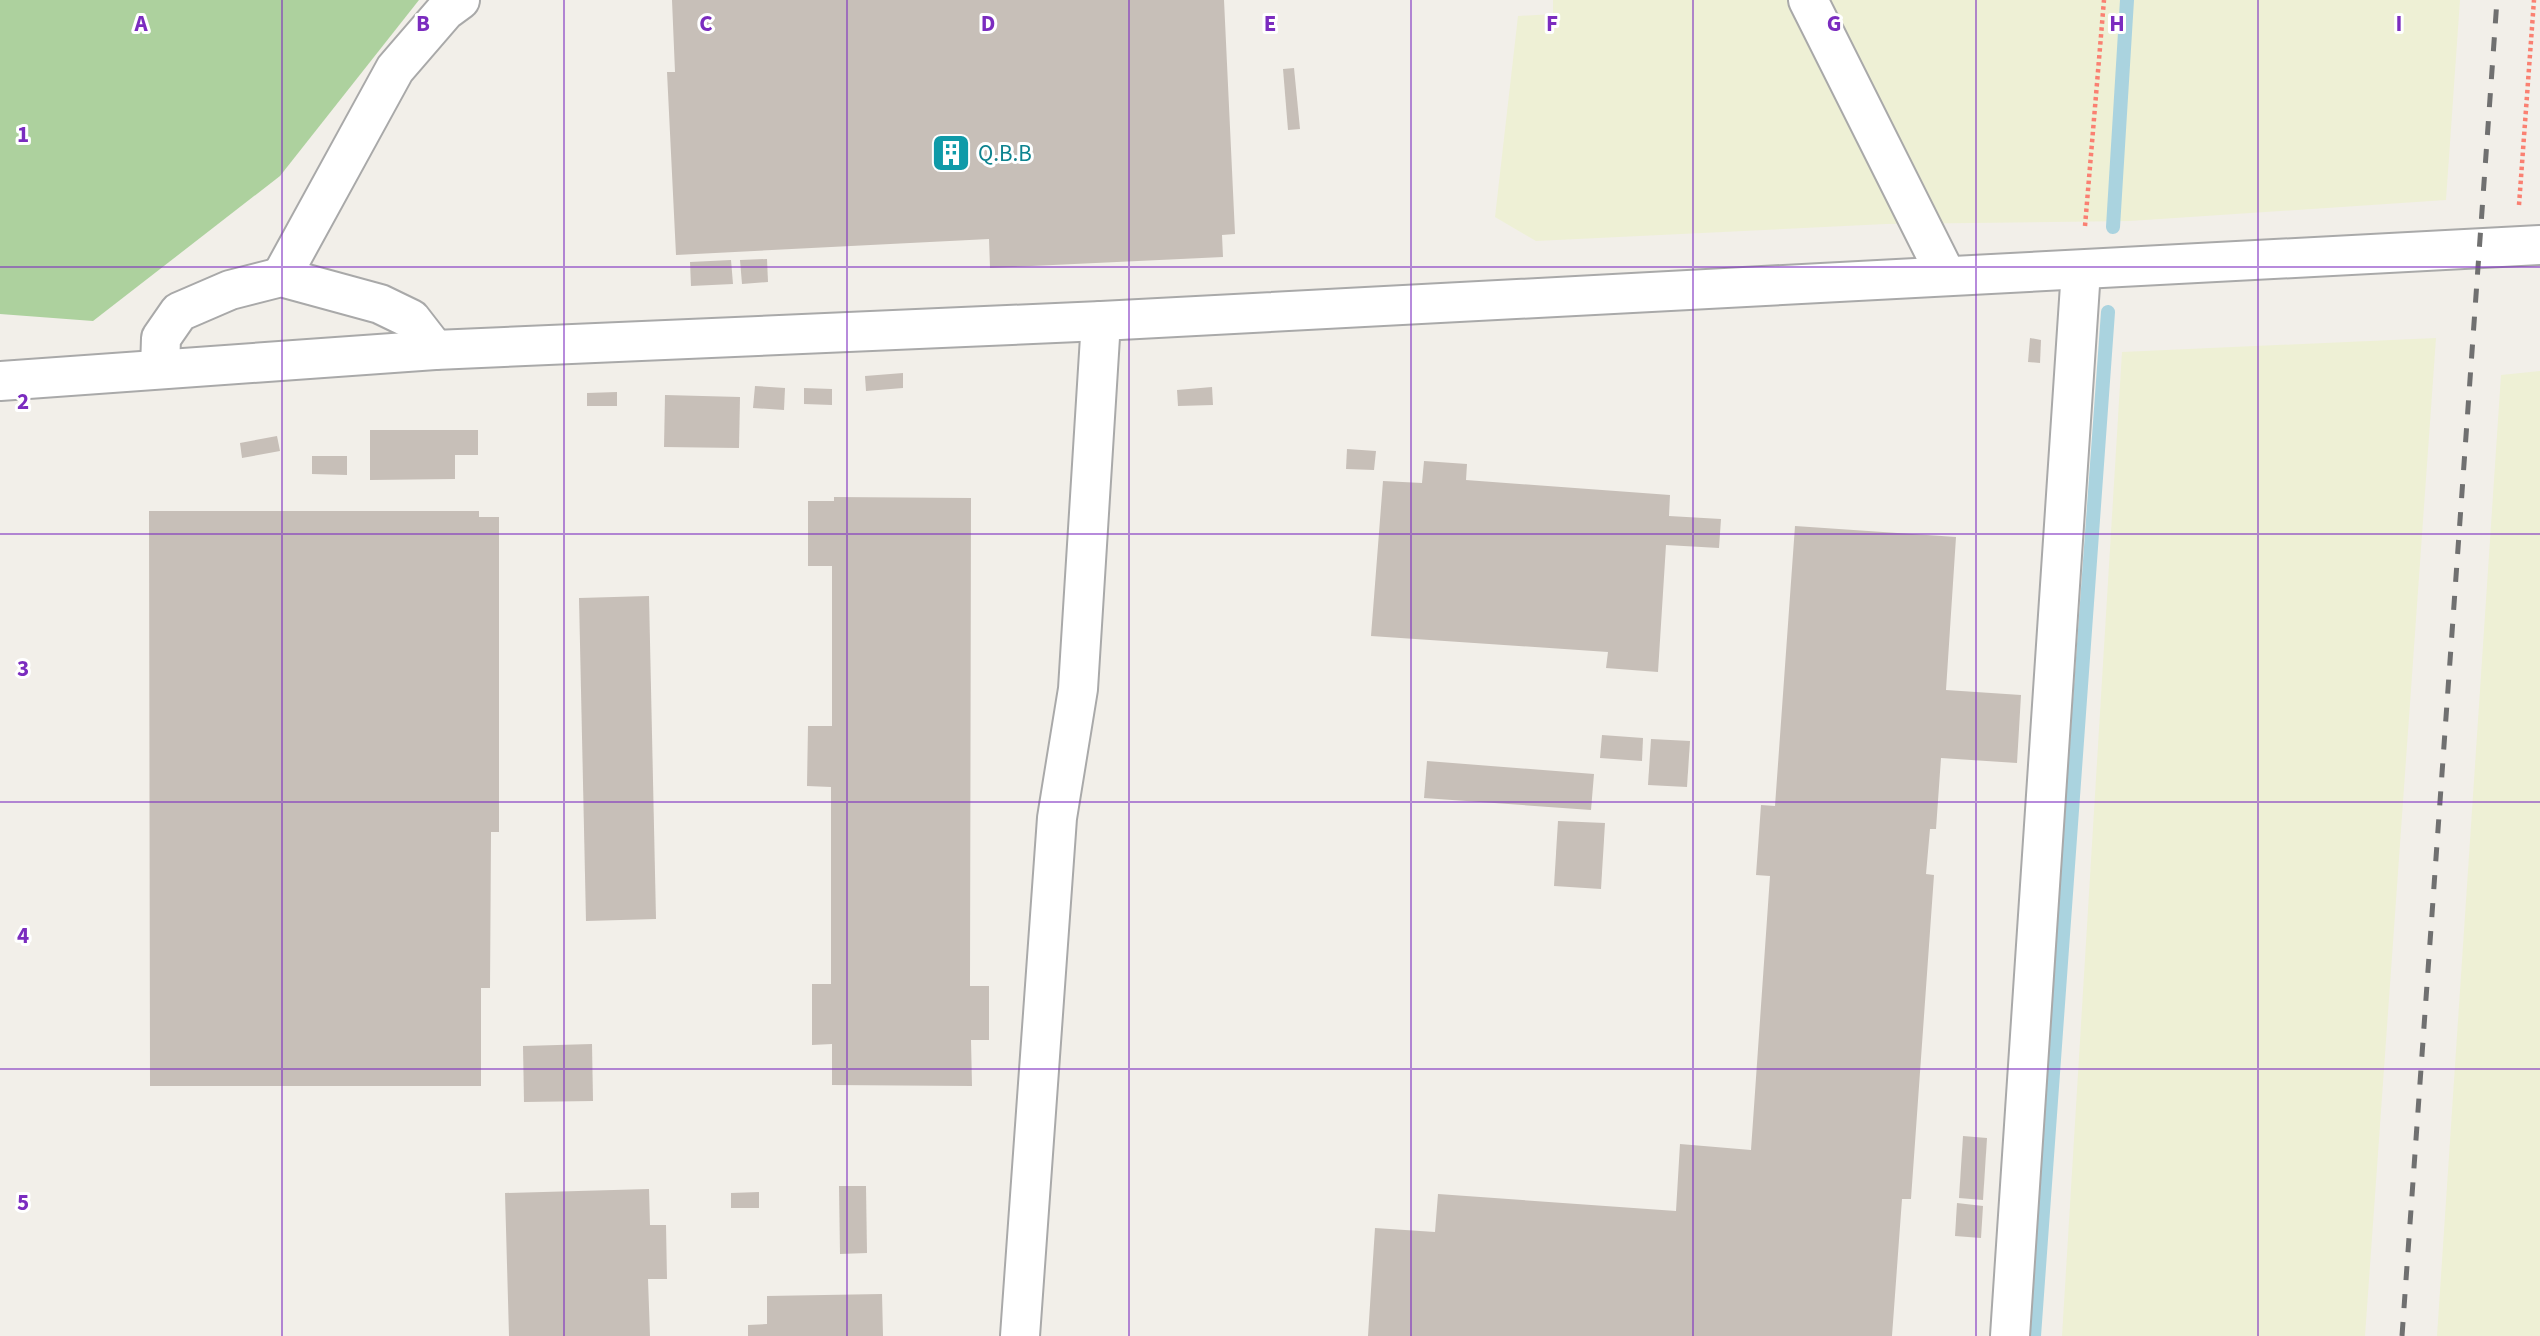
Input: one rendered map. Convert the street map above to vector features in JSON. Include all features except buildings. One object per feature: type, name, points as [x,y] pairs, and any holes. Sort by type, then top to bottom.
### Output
[{"type":"street","points":[[281,277],[395,69],[445,11],[460,0]]},
{"type":"street","points":[[1808,0],[1946,275]]},
{"type":"street","points":[[0,381],[435,350],[1101,321],[2540,244]]},
{"type":"street","points":[[2010,1336],[2081,270]]},
{"type":"street","points":[[160,369],[161,338],[179,312],[230,290],[281,277],[380,304],[411,319],[435,350]]},
{"type":"street","points":[[1020,1336],[1057,818],[1078,688],[1101,321]]},
{"type":"path","points":[[2081,270],[2104,0]]},
{"type":"path","points":[[2518,210],[2534,0]]},
{"type":"green space","points":[[0,0],[419,0],[280,176],[93,321],[0,314]]},
{"type":"green space","points":[[1553,0],[2460,0],[2446,200],[2130,221],[1886,224],[1536,241],[1495,217],[1518,16],[1553,14]]},
{"type":"green space","points":[[2436,338],[2365,1336],[2062,1336],[2122,352]]},
{"type":"green space","points":[[2540,371],[2540,1336],[2437,1336],[2501,375]]},
{"type":"waterway","points":[[2113,227],[2127,0]]},
{"type":"waterway","points":[[2034,1336],[2108,312]]},
{"type":"railway","points":[[2402,1336],[2497,0]]},
{"type":"place","name":"Q.B.B","points":[[951,153]]}]
